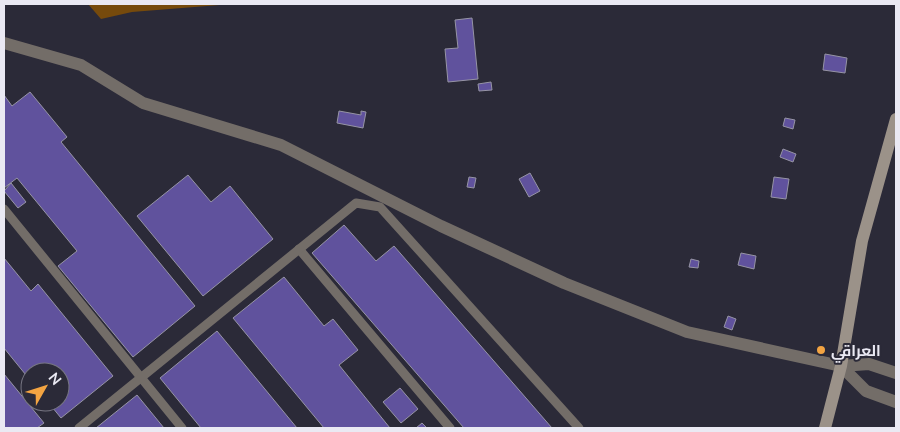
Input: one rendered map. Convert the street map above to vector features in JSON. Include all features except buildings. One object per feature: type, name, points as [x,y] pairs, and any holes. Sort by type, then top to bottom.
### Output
[{"type":"main road","points":[[826,428],[841,366],[862,240],[896,119]]},
{"type":"street","points":[[4,43],[81,65],[143,103],[281,145],[441,226],[529,266],[687,332],[841,366],[869,364],[896,373]]},
{"type":"street","points":[[841,366],[866,391],[896,402]]},
{"type":"lane","points":[[79,428],[356,202],[380,207],[578,428]]},
{"type":"lane","points":[[4,209],[182,428]]},
{"type":"lane","points":[[299,249],[450,428]]},
{"type":"shaded area","points":[[88,4],[232,4],[132,12],[101,19]]},
{"type":"place","name":"العراقي","points":[[821,350]]}]
